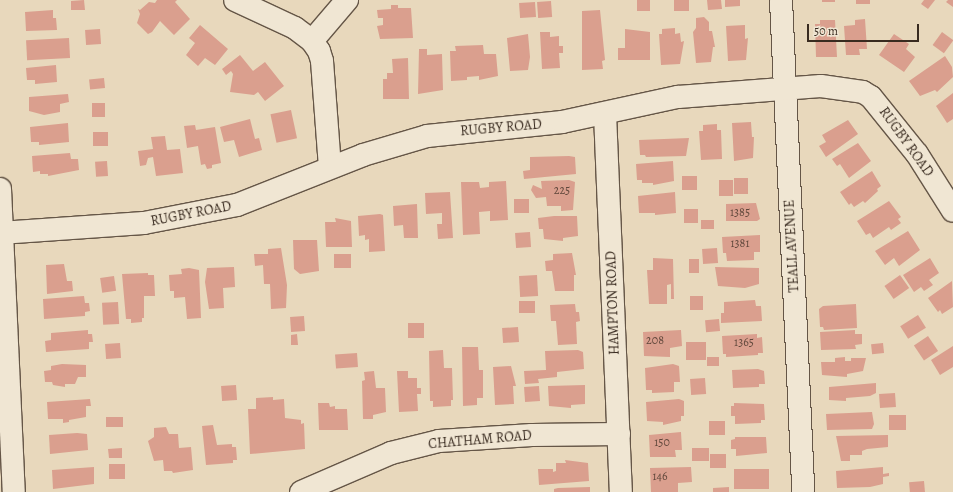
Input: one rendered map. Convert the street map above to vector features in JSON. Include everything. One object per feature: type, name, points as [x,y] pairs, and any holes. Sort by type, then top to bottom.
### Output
[{"type":"street","points":[[235,0],[295,28],[312,41],[322,61],[330,167]]},
{"type":"street","points":[[312,41],[347,0]]},
{"type":"street","name":"TEALL AVENUE","points":[[781,0],[803,492]]},
{"type":"street","name":"RUGBY ROAD","points":[[1,233],[178,218],[237,205],[330,167],[427,136],[562,122],[605,114],[678,97],[785,87],[821,86],[863,92],[872,97],[917,154],[953,211]]},
{"type":"street","name":"HAMPTON ROAD","points":[[605,114],[621,492]]},
{"type":"street","points":[[0,189],[14,492]]},
{"type":"street","name":"CHATHAM ROAD","points":[[301,492],[391,453],[439,441],[532,435],[619,434]]},
{"type":"building","points":[[84,0],[85,10],[71,10],[71,1]]},
{"type":"building","points":[[157,0],[177,0],[175,2],[190,19],[174,35],[160,21],[152,32],[148,34],[137,23],[140,14],[138,9],[140,10],[149,2],[155,3]]},
{"type":"building","points":[[637,0],[650,0],[650,11],[637,11]]},
{"type":"building","points":[[674,0],[689,0],[689,11],[674,11]]},
{"type":"building","points":[[707,0],[721,0],[722,9],[708,10]]},
{"type":"building","points":[[725,0],[740,0],[740,6],[725,7]]},
{"type":"building","points":[[822,0],[835,0],[835,2],[822,2]]},
{"type":"building","points":[[856,0],[870,0],[870,4],[856,4]]},
{"type":"building","points":[[924,0],[935,0],[928,9],[921,4]]},
{"type":"building","points":[[948,0],[953,0],[953,7],[946,2]]},
{"type":"building","points":[[551,1],[552,17],[538,18],[537,2]]},
{"type":"building","points":[[535,2],[536,17],[520,18],[519,3]]},
{"type":"building","points":[[391,5],[398,5],[398,8],[411,8],[413,38],[380,39],[377,26],[383,25],[383,18],[378,18],[377,10],[391,9]]},
{"type":"building","points":[[53,10],[53,18],[56,18],[57,30],[26,31],[25,12]]},
{"type":"building","points":[[600,10],[605,60],[602,61],[603,69],[582,70],[582,11]]},
{"type":"building","points":[[704,17],[709,22],[709,31],[712,31],[715,47],[713,47],[711,62],[696,63],[693,32],[696,28],[696,18]]},
{"type":"building","points":[[865,19],[867,49],[859,49],[860,55],[846,55],[844,26],[855,25],[855,20]]},
{"type":"building","points":[[820,20],[835,20],[837,57],[816,57],[815,24],[820,24]]},
{"type":"building","points":[[200,25],[228,49],[215,65],[205,58],[198,66],[186,55],[195,43],[189,38]]},
{"type":"building","points":[[745,25],[745,39],[748,38],[746,60],[728,61],[726,26]]},
{"type":"building","points":[[675,28],[675,34],[680,33],[681,42],[684,41],[680,64],[661,65],[659,34],[662,34],[662,29]]},
{"type":"building","points":[[100,29],[101,44],[86,45],[85,30]]},
{"type":"building","points":[[625,29],[650,32],[650,60],[618,60],[618,48],[625,48]]},
{"type":"building","points":[[540,32],[550,32],[550,37],[559,36],[559,46],[563,46],[563,53],[559,53],[560,68],[542,69]]},
{"type":"building","points":[[942,32],[953,40],[944,53],[933,45]]},
{"type":"building","points":[[528,34],[530,57],[528,70],[510,71],[507,38]]},
{"type":"building","points":[[894,34],[909,44],[906,49],[915,57],[904,72],[879,55]]},
{"type":"building","points":[[69,38],[70,58],[27,60],[26,40]]},
{"type":"building","points":[[483,45],[484,54],[496,54],[498,76],[479,80],[479,76],[467,77],[467,80],[451,81],[450,51],[456,51],[455,46]]},
{"type":"building","points":[[419,49],[427,49],[427,55],[442,54],[443,90],[418,94]]},
{"type":"building","points":[[240,55],[253,71],[265,62],[284,86],[265,101],[258,92],[254,95],[230,92],[233,74],[231,71],[226,75],[222,69]]},
{"type":"building","points":[[945,56],[952,67],[953,77],[937,92],[935,90],[920,96],[909,81]]},
{"type":"building","points":[[408,58],[409,99],[383,99],[383,79],[387,79],[387,73],[393,73],[392,59]]},
{"type":"building","points":[[56,65],[57,82],[35,84],[35,80],[27,80],[26,68]]},
{"type":"building","points":[[104,78],[105,88],[90,90],[89,80]]},
{"type":"building","points":[[953,93],[953,119],[947,123],[936,106]]},
{"type":"building","points":[[68,94],[69,102],[60,104],[60,112],[44,115],[29,111],[29,97]]},
{"type":"building","points":[[92,103],[105,103],[105,117],[92,117]]},
{"type":"building","points":[[291,110],[297,138],[276,143],[270,114]]},
{"type":"building","points":[[250,119],[255,139],[259,138],[262,150],[239,157],[234,140],[224,142],[220,127]]},
{"type":"building","points":[[848,120],[858,134],[826,157],[819,146],[826,142],[822,135]]},
{"type":"building","points":[[751,122],[752,137],[754,137],[753,158],[734,161],[732,123]]},
{"type":"building","points":[[68,123],[69,142],[39,145],[39,142],[31,142],[30,127]]},
{"type":"building","points":[[717,124],[717,130],[721,130],[722,159],[701,160],[699,131],[703,131],[703,125]]},
{"type":"building","points":[[195,125],[196,130],[215,127],[221,163],[212,165],[212,168],[207,169],[205,164],[201,165],[198,146],[187,148],[184,126]]},
{"type":"building","points":[[93,132],[108,132],[108,146],[93,146]]},
{"type":"building","points":[[165,136],[167,150],[180,149],[183,173],[156,176],[153,157],[148,158],[146,165],[140,166],[138,151],[153,149],[151,137]]},
{"type":"building","points":[[689,138],[686,156],[646,157],[645,155],[640,155],[639,140]]},
{"type":"building","points":[[858,143],[871,161],[849,178],[840,164],[837,166],[832,159]]},
{"type":"building","points":[[70,153],[71,159],[78,159],[79,170],[48,176],[48,174],[40,174],[40,171],[33,172],[32,156]]},
{"type":"building","points":[[530,157],[575,157],[576,174],[524,179],[523,171],[530,170]]},
{"type":"building","points":[[107,161],[108,176],[96,177],[95,162]]},
{"type":"building","points":[[673,161],[674,181],[653,185],[653,183],[642,183],[642,180],[637,180],[636,164]]},
{"type":"building","points":[[872,171],[881,186],[877,189],[878,191],[865,203],[863,201],[854,207],[851,203],[849,205],[840,192]]},
{"type":"building","points":[[682,176],[697,176],[697,190],[682,190]]},
{"type":"building","points":[[734,178],[748,178],[748,194],[734,194]]},
{"type":"building","points":[[569,180],[575,182],[573,210],[561,211],[561,206],[547,206],[546,197],[536,198],[531,190],[533,185],[542,189],[541,181]]},
{"type":"building","points":[[719,180],[733,180],[733,196],[719,196]]},
{"type":"building","points":[[506,181],[508,220],[490,221],[490,211],[479,212],[480,234],[463,235],[461,182],[479,182],[480,188],[489,187],[489,182]]},
{"type":"building","points":[[450,192],[453,238],[438,239],[437,224],[442,224],[442,213],[426,214],[425,193]]},
{"type":"building","points":[[675,192],[676,213],[655,215],[655,213],[639,213],[638,196]]},
{"type":"building","points":[[514,199],[529,199],[529,213],[514,213]]},
{"type":"building","points":[[889,201],[901,217],[898,219],[901,223],[891,230],[889,227],[873,238],[870,233],[866,235],[857,221]]},
{"type":"building","points":[[756,203],[760,219],[757,221],[726,221],[726,204]]},
{"type":"building","points":[[417,204],[418,238],[404,238],[403,225],[394,226],[393,206]]},
{"type":"building","points":[[684,209],[698,209],[698,223],[684,223]]},
{"type":"building","points":[[383,215],[385,251],[369,252],[369,239],[365,240],[365,235],[359,236],[358,216]]},
{"type":"building","points":[[577,216],[578,236],[563,238],[563,241],[544,239],[543,229],[539,229],[538,218]]},
{"type":"building","points":[[335,218],[351,221],[352,247],[326,247],[325,222],[336,222]]},
{"type":"building","points":[[701,220],[714,220],[714,229],[701,229]]},
{"type":"building","points":[[908,231],[920,250],[899,266],[894,258],[885,265],[875,251]]},
{"type":"building","points":[[530,232],[531,247],[516,248],[515,233]]},
{"type":"building","points":[[760,235],[760,252],[754,252],[754,260],[727,261],[726,253],[723,253],[722,237]]},
{"type":"building","points":[[293,240],[317,240],[319,271],[300,274],[294,269]]},
{"type":"building","points":[[281,248],[287,285],[286,308],[271,309],[270,284],[264,284],[263,265],[255,266],[254,254],[268,254],[268,249]]},
{"type":"building","points":[[717,248],[718,263],[703,264],[702,249]]},
{"type":"building","points":[[572,253],[576,275],[574,275],[574,291],[555,291],[552,271],[546,271],[545,261],[553,260],[553,254]]},
{"type":"building","points":[[334,254],[351,254],[351,268],[334,268]]},
{"type":"building","points":[[653,258],[673,259],[674,299],[671,299],[671,284],[667,285],[667,304],[649,304],[647,270],[653,270]]},
{"type":"building","points":[[930,258],[939,273],[929,280],[933,285],[924,291],[921,287],[914,292],[903,275]]},
{"type":"building","points":[[689,259],[699,259],[699,273],[689,273]]},
{"type":"building","points":[[64,264],[67,281],[72,281],[73,291],[47,294],[46,265]]},
{"type":"building","points":[[234,267],[235,287],[223,288],[224,308],[209,309],[205,282],[207,268]]},
{"type":"building","points":[[715,267],[759,268],[759,284],[745,288],[718,286]]},
{"type":"building","points":[[189,268],[199,270],[201,318],[187,319],[185,297],[174,298],[174,291],[170,291],[169,275],[182,274],[181,269]]},
{"type":"building","points":[[148,273],[148,275],[154,275],[155,296],[144,296],[144,318],[142,318],[142,322],[131,323],[131,319],[126,319],[122,274]]},
{"type":"building","points":[[537,275],[538,296],[520,297],[519,276]]},
{"type":"building","points":[[900,275],[909,288],[894,299],[884,286]]},
{"type":"building","points":[[114,276],[116,291],[102,293],[100,278]]},
{"type":"building","points":[[952,281],[953,307],[942,314],[940,310],[938,312],[928,298]]},
{"type":"building","points":[[84,296],[85,303],[89,303],[90,311],[85,312],[85,316],[44,319],[43,299]]},
{"type":"building","points":[[690,296],[703,296],[703,310],[690,310]]},
{"type":"building","points":[[755,300],[756,306],[761,306],[762,321],[721,323],[721,313],[724,313],[724,302]]},
{"type":"building","points":[[519,301],[535,301],[535,313],[519,313]]},
{"type":"building","points":[[118,302],[119,324],[103,325],[102,303]]},
{"type":"building","points":[[575,304],[576,312],[579,312],[580,321],[576,322],[577,344],[558,345],[556,321],[551,321],[550,305]]},
{"type":"building","points":[[856,304],[857,328],[824,330],[823,327],[820,327],[819,309],[823,306]]},
{"type":"building","points":[[918,315],[926,328],[908,339],[900,326]]},
{"type":"building","points":[[304,316],[305,331],[291,332],[290,317]]},
{"type":"building","points":[[719,319],[720,331],[706,332],[705,320]]},
{"type":"building","points":[[408,323],[424,323],[424,338],[408,338]]},
{"type":"building","points":[[518,327],[519,342],[503,343],[502,328]]},
{"type":"building","points":[[88,330],[88,334],[92,334],[93,342],[89,342],[89,349],[46,352],[45,341],[51,340],[51,333]]},
{"type":"building","points":[[681,330],[682,346],[670,348],[670,357],[644,356],[643,332]]},
{"type":"building","points":[[855,330],[855,334],[862,334],[862,344],[855,345],[856,349],[821,350],[820,332]]},
{"type":"building","points":[[297,334],[298,345],[291,345],[291,335]]},
{"type":"building","points":[[757,334],[757,338],[762,337],[763,353],[758,353],[758,355],[726,357],[726,354],[723,354],[722,336]]},
{"type":"building","points":[[928,336],[938,351],[924,360],[914,346]]},
{"type":"building","points":[[686,342],[706,342],[706,360],[686,360]]},
{"type":"building","points":[[120,343],[121,358],[106,359],[105,344]]},
{"type":"building","points":[[883,343],[884,353],[872,354],[871,344]]},
{"type":"building","points":[[953,346],[953,367],[940,375],[931,360]]},
{"type":"building","points":[[462,347],[478,347],[479,370],[483,370],[483,398],[477,398],[477,405],[463,406]]},
{"type":"building","points":[[443,350],[444,368],[452,368],[453,400],[451,400],[451,406],[433,407],[433,401],[430,401],[429,351]]},
{"type":"building","points":[[578,350],[583,352],[584,369],[557,372],[557,377],[538,379],[539,383],[525,384],[524,371],[546,370],[545,351]]},
{"type":"building","points":[[357,353],[358,367],[336,369],[335,355]]},
{"type":"building","points":[[707,357],[719,357],[719,366],[707,366]]},
{"type":"building","points":[[845,357],[845,361],[851,361],[851,358],[866,358],[863,371],[847,374],[847,377],[822,375],[821,362],[835,362],[835,358]]},
{"type":"building","points":[[62,364],[86,365],[86,377],[78,377],[75,384],[65,384],[65,387],[53,385],[52,382],[45,382],[44,371],[51,370],[51,366]]},
{"type":"building","points":[[673,364],[679,366],[680,382],[674,382],[674,392],[652,393],[652,390],[646,390],[645,368]]},
{"type":"building","points":[[511,366],[516,386],[513,386],[514,404],[495,405],[493,367]]},
{"type":"building","points":[[758,369],[764,371],[765,384],[759,384],[759,387],[733,388],[732,370]]},
{"type":"building","points":[[374,371],[376,388],[385,388],[386,412],[373,415],[373,419],[363,419],[362,381],[365,380],[364,372]]},
{"type":"building","points":[[397,371],[408,371],[408,378],[417,378],[417,388],[421,388],[421,394],[417,394],[418,411],[399,412]]},
{"type":"building","points":[[705,378],[706,394],[691,395],[690,379]]},
{"type":"building","points":[[876,383],[876,393],[870,396],[846,398],[846,401],[829,400],[829,387]]},
{"type":"building","points":[[236,385],[237,400],[222,401],[221,386]]},
{"type":"building","points":[[585,385],[585,404],[571,405],[571,408],[549,406],[548,386]]},
{"type":"building","points":[[539,386],[540,401],[525,402],[524,387]]},
{"type":"building","points":[[895,393],[896,407],[880,408],[879,394]]},
{"type":"building","points":[[273,397],[273,400],[284,399],[285,418],[301,420],[301,424],[304,423],[305,449],[250,454],[248,409],[256,409],[256,398]]},
{"type":"building","points":[[90,399],[91,406],[86,406],[86,417],[69,420],[69,422],[63,423],[63,419],[48,419],[47,402]]},
{"type":"building","points":[[679,399],[684,401],[684,416],[681,416],[681,421],[663,425],[663,422],[647,421],[646,402]]},
{"type":"building","points":[[318,403],[329,403],[330,407],[335,406],[335,409],[347,409],[348,430],[319,430]]},
{"type":"building","points":[[734,403],[764,404],[765,420],[761,420],[761,423],[735,424],[735,416],[731,416],[731,406],[734,406]]},
{"type":"building","points":[[872,412],[874,424],[872,429],[827,430],[826,414]]},
{"type":"building","points":[[889,415],[906,415],[906,430],[889,430]]},
{"type":"building","points":[[106,417],[123,417],[123,427],[106,427]]},
{"type":"building","points":[[709,421],[725,421],[725,435],[709,435]]},
{"type":"building","points":[[213,425],[217,445],[232,444],[232,447],[236,447],[237,460],[233,460],[233,463],[206,465],[202,426]]},
{"type":"building","points":[[166,427],[169,434],[178,434],[179,448],[191,447],[193,470],[173,473],[172,471],[164,471],[163,460],[154,461],[148,441],[154,437],[154,428]]},
{"type":"building","points":[[681,432],[682,450],[675,450],[676,457],[650,457],[649,435]]},
{"type":"building","points":[[77,433],[87,434],[88,450],[50,454],[49,435]]},
{"type":"building","points":[[888,435],[888,447],[867,449],[862,451],[862,455],[850,455],[850,461],[841,461],[836,436]]},
{"type":"building","points":[[735,437],[766,437],[767,453],[736,456],[736,449],[731,449],[731,440],[735,439]]},
{"type":"building","points":[[122,448],[122,458],[109,458],[108,449]]},
{"type":"building","points":[[692,448],[709,448],[709,461],[692,461]]},
{"type":"building","points":[[710,454],[726,454],[726,468],[710,468]]},
{"type":"building","points":[[565,460],[588,463],[589,481],[539,485],[538,469],[553,469],[553,472],[556,471],[556,463],[566,463]]},
{"type":"building","points":[[109,464],[125,464],[125,479],[109,479]]},
{"type":"building","points":[[94,467],[94,484],[53,489],[52,470]]},
{"type":"building","points":[[691,467],[692,482],[678,483],[678,492],[651,492],[650,468]]},
{"type":"building","points":[[883,467],[883,474],[889,473],[889,476],[883,477],[883,484],[870,487],[837,488],[836,471]]},
{"type":"building","points":[[734,469],[769,469],[769,489],[734,489]]},
{"type":"building","points":[[924,481],[925,492],[910,492],[909,482]]},
{"type":"building","points":[[590,487],[590,492],[554,492],[554,489],[558,488]]},
{"type":"building","points":[[729,487],[729,492],[713,492],[713,488]]}]
